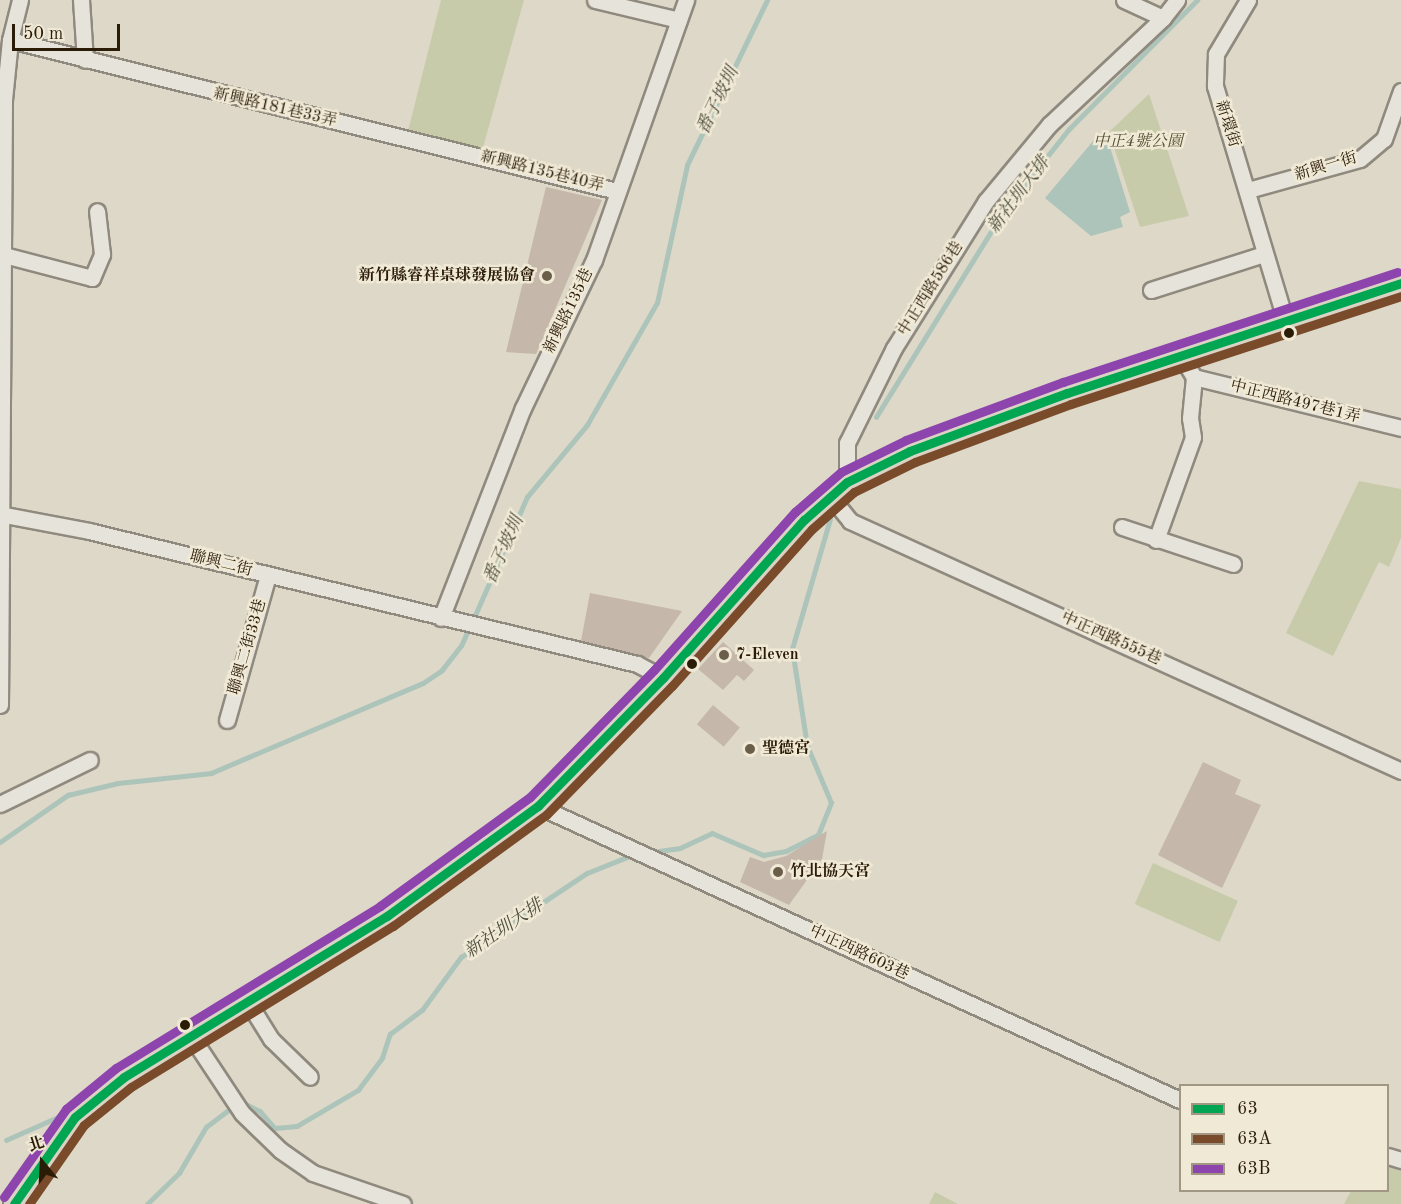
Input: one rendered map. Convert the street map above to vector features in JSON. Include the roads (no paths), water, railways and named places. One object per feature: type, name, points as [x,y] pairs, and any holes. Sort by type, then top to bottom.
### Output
[{"type":"main road","points":[[14,1204],[75,1117],[124,1077],[387,916],[538,806],[663,678],[782,543],[847,482],[910,451],[1285,320],[1401,283]]},
{"type":"street","points":[[0,705],[4,255],[2,100],[10,40],[20,0]]},
{"type":"street","points":[[81,0],[84,60]]},
{"type":"street","points":[[595,0],[679,20]]},
{"type":"street","name":"新興路135巷","points":[[441,618],[523,408],[594,260],[686,0]]},
{"type":"street","points":[[1124,0],[1163,18]]},
{"type":"street","name":"中正西路586巷","points":[[847,482],[847,443],[894,348],[986,201],[1049,125],[1163,18],[1177,0]]},
{"type":"street","name":"新環街","points":[[1248,0],[1216,54],[1215,86],[1248,190],[1264,254],[1285,320]]},
{"type":"street","name":"新興路181巷33弄","points":[[10,40],[467,153]]},
{"type":"street","name":"新興一街","points":[[1248,190],[1360,159],[1384,139],[1401,91]]},
{"type":"street","name":"新興路135巷40弄","points":[[467,153],[617,191]]},
{"type":"street","points":[[4,255],[92,278],[102,254],[97,211]]},
{"type":"street","points":[[1151,290],[1264,254]]},
{"type":"street","points":[[1156,540],[1193,437],[1190,418],[1194,377],[1181,356]]},
{"type":"street","name":"中正西路497巷1弄","points":[[1194,377],[1399,427]]},
{"type":"street","name":"中正西路555巷","points":[[830,496],[850,521],[1401,771]]},
{"type":"street","name":"聯興二街","points":[[1,514],[268,575],[638,664],[663,678]]},
{"type":"street","points":[[1122,527],[1233,564]]},
{"type":"street","name":"聯興二街33巷","points":[[227,720],[268,575]]},
{"type":"street","points":[[0,804],[90,760]]},
{"type":"street","name":"中正西路603巷","points":[[538,806],[1179,1100]]},
{"type":"street","points":[[248,1002],[271,1039],[309,1077]]},
{"type":"street","points":[[191,1036],[242,1113],[280,1150],[312,1173],[403,1204]]},
{"type":"waterway","name":"番子坡圳","points":[[473,620],[527,497],[587,425],[657,303],[687,165],[767,0]]},
{"type":"waterway","name":"新社圳大排","points":[[876,417],[1003,212],[1069,129],[1197,0]]},
{"type":"waterway","points":[[691,628],[759,550],[820,489]]},
{"type":"waterway","name":"新社圳大排","points":[[659,851],[680,848],[712,833],[763,855],[786,851],[818,835],[831,803],[807,746],[792,649],[830,519]]},
{"type":"waterway","name":"番子坡圳","points":[[0,842],[68,795],[118,783],[211,773],[423,683],[442,670],[461,646],[469,628]]},
{"type":"waterway","name":"新社圳大排","points":[[240,1101],[260,1111],[275,1128],[297,1126],[358,1090],[382,1058],[390,1034],[422,1010],[461,957],[587,873],[627,857]]},
{"type":"waterway","points":[[6,1140],[58,1117],[114,1069]]},
{"type":"waterway","name":"新社圳大排","points":[[147,1204],[179,1173],[206,1127],[234,1106]]},
{"type":"place","name":"新竹縣睿祥桌球發展協會","points":[[547,276]]},
{"type":"place","name":"7-Eleven","points":[[724,655]]},
{"type":"place","name":"聖德宮","points":[[750,749]]},
{"type":"place","name":"竹北協天宮","points":[[778,872]]},
{"type":"park label","name":"中正4號公園","points":[[1138,142]]}]
